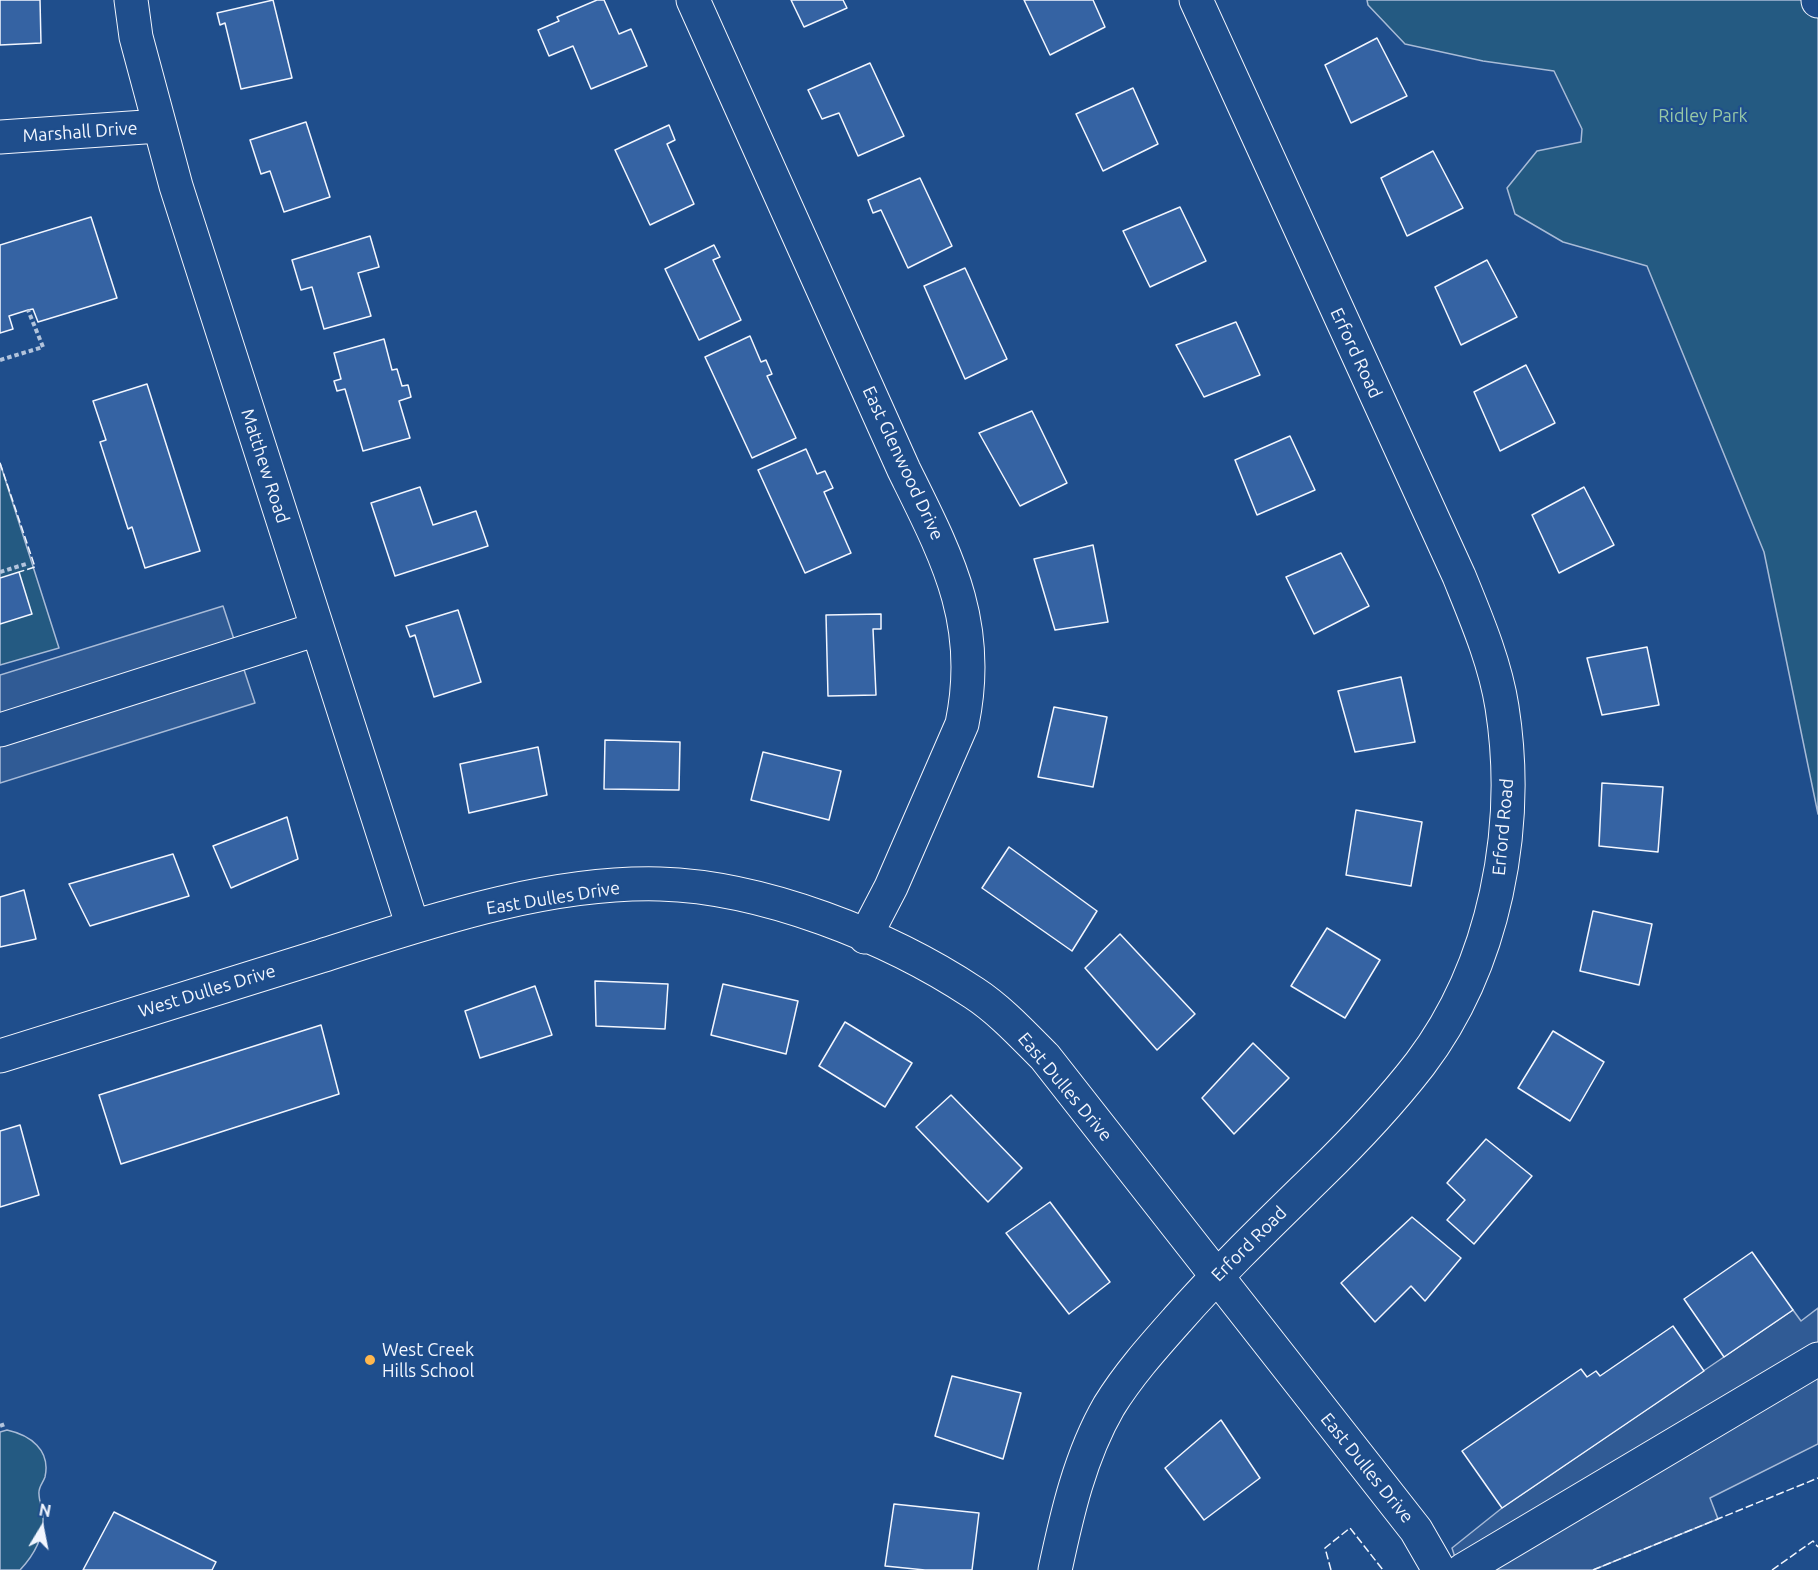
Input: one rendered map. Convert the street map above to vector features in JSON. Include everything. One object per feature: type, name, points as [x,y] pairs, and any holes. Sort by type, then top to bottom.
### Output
[{"type":"street","name":"Matthew Road","points":[[131,0],[136,37],[159,126],[317,629],[414,927]]},
{"type":"street","name":"East Glenwood Drive","points":[[693,0],[904,470],[940,542],[963,607],[969,652],[967,700],[962,724],[891,887],[866,937]]},
{"type":"street","name":"Erford Road","points":[[1055,1570],[1069,1507],[1088,1451],[1110,1406],[1152,1348],[1215,1278],[1379,1114],[1421,1062],[1452,1013],[1479,954],[1497,894],[1507,820],[1507,759],[1502,707],[1495,674],[1459,576],[1196,0]]},
{"type":"street","name":"Marshall Drive","points":[[0,137],[159,126]]},
{"type":"street","points":[[0,730],[317,629]]},
{"type":"street","name":"East Dulles Drive","points":[[414,927],[507,903],[597,886],[658,884],[712,887],[787,905],[866,937],[929,966],[976,995],[1021,1033],[1045,1057],[1215,1278],[1416,1530],[1439,1570]]},
{"type":"street","name":"West Dulles Drive","points":[[0,1056],[414,927]]},
{"type":"street","points":[[1463,1570],[1818,1359]]},
{"type":"path","points":[[0,360],[43,346],[28,310]]},
{"type":"path","points":[[0,572],[26,564]]},
{"type":"green space","name":"Ridley Park","points":[[1367,0],[1818,0],[1818,814],[1764,552],[1647,266],[1563,242],[1515,214],[1507,188],[1537,151],[1581,142],[1582,129],[1554,71],[1483,61],[1405,44],[1368,5]]},
{"type":"green space","points":[[0,463],[59,648],[0,665]]},
{"type":"green space","points":[[7,1430],[37,1445],[45,1459],[46,1467],[39,1492],[43,1514],[42,1532],[34,1552],[20,1570],[0,1570],[0,1432]]},
{"type":"shaded area","points":[[223,606],[255,703],[0,783],[0,675]]},
{"type":"shaded area","points":[[1818,1308],[1818,1444],[1710,1498],[1718,1519],[1593,1570],[1459,1570],[1452,1548],[1502,1508],[1793,1310],[1801,1321]]},
{"type":"building","points":[[0,0],[40,0],[41,43],[0,45]]},
{"type":"building","points":[[273,0],[292,78],[241,89],[225,23],[220,25],[217,13]]},
{"type":"building","points":[[597,0],[604,0],[619,34],[631,29],[647,66],[591,89],[573,46],[549,56],[538,30],[559,21],[557,17]]},
{"type":"building","points":[[791,0],[843,0],[847,8],[804,27]]},
{"type":"building","points":[[1024,0],[1093,0],[1105,27],[1050,55]]},
{"type":"building","points":[[1377,38],[1407,96],[1351,123],[1325,65]]},
{"type":"building","points":[[870,63],[904,136],[858,156],[839,113],[822,119],[808,90]]},
{"type":"building","points":[[1133,88],[1158,144],[1103,171],[1076,114]]},
{"type":"building","points":[[306,122],[330,197],[284,212],[270,171],[261,174],[250,140]]},
{"type":"building","points":[[669,125],[675,140],[667,144],[694,204],[650,225],[615,150]]},
{"type":"building","points":[[1433,151],[1463,208],[1407,236],[1381,178]]},
{"type":"building","points":[[920,178],[952,246],[908,268],[881,210],[873,213],[868,200]]},
{"type":"building","points":[[1180,207],[1206,261],[1150,287],[1123,231]]},
{"type":"building","points":[[91,217],[117,298],[38,322],[33,309],[28,310],[9,316],[13,329],[0,333],[0,245]]},
{"type":"building","points":[[370,236],[379,267],[358,273],[371,316],[324,329],[312,287],[301,290],[292,260]]},
{"type":"building","points":[[714,245],[720,257],[713,260],[741,320],[699,340],[665,269]]},
{"type":"building","points":[[1487,260],[1517,317],[1461,345],[1435,287]]},
{"type":"building","points":[[965,268],[1007,359],[965,379],[924,286]]},
{"type":"building","points":[[1236,322],[1260,375],[1204,397],[1176,345]]},
{"type":"building","points":[[750,336],[761,362],[766,360],[772,374],[767,376],[796,438],[752,458],[705,357]]},
{"type":"building","points":[[384,339],[392,370],[397,369],[402,386],[408,385],[411,397],[399,401],[410,438],[363,451],[345,389],[337,391],[334,381],[341,379],[334,353]]},
{"type":"building","points":[[1526,365],[1555,423],[1500,451],[1474,392]]},
{"type":"building","points":[[147,384],[200,551],[145,568],[132,527],[128,529],[100,442],[106,440],[93,401]]},
{"type":"building","points":[[1032,411],[1067,483],[1020,506],[979,433]]},
{"type":"building","points":[[1290,436],[1315,490],[1257,515],[1235,460]]},
{"type":"building","points":[[806,449],[817,474],[825,471],[833,488],[824,492],[851,553],[805,573],[758,470]]},
{"type":"building","points":[[420,487],[433,525],[476,511],[488,546],[395,576],[371,503]]},
{"type":"building","points":[[1584,487],[1614,545],[1559,573],[1532,515]]},
{"type":"building","points":[[1093,545],[1108,622],[1055,630],[1034,559]]},
{"type":"building","points":[[1341,553],[1369,606],[1314,634],[1286,577]]},
{"type":"building","points":[[19,572],[32,614],[0,624],[0,578]]},
{"type":"building","points":[[458,610],[481,682],[434,697],[415,635],[410,637],[406,626]]},
{"type":"building","points":[[881,614],[881,629],[873,629],[876,695],[828,696],[826,615]]},
{"type":"building","points":[[1647,647],[1659,705],[1602,715],[1587,658]]},
{"type":"building","points":[[1401,677],[1415,742],[1355,752],[1338,691]]},
{"type":"building","points":[[1054,707],[1107,717],[1093,787],[1038,777]]},
{"type":"building","points":[[605,740],[680,742],[679,790],[604,789]]},
{"type":"building","points":[[538,747],[547,795],[469,813],[460,764]]},
{"type":"building","points":[[763,752],[841,771],[829,820],[751,800]]},
{"type":"building","points":[[1602,783],[1663,787],[1658,852],[1599,846]]},
{"type":"building","points":[[1356,810],[1422,822],[1411,886],[1346,875]]},
{"type":"building","points":[[287,817],[298,859],[231,888],[213,846]]},
{"type":"building","points":[[1009,847],[1097,911],[1072,951],[982,888]]},
{"type":"building","points":[[173,854],[189,896],[90,926],[69,884]]},
{"type":"building","points":[[24,890],[36,939],[0,947],[0,897]]},
{"type":"building","points":[[1593,911],[1652,924],[1639,985],[1580,971]]},
{"type":"building","points":[[1327,928],[1380,960],[1345,1018],[1291,986]]},
{"type":"building","points":[[1120,934],[1195,1014],[1157,1050],[1085,968]]},
{"type":"building","points":[[595,981],[668,984],[665,1029],[596,1026]]},
{"type":"building","points":[[723,984],[798,1001],[786,1054],[711,1035]]},
{"type":"building","points":[[535,986],[552,1035],[480,1058],[465,1011]]},
{"type":"building","points":[[845,1022],[912,1063],[885,1107],[819,1066]]},
{"type":"building","points":[[321,1025],[339,1094],[121,1164],[99,1095]]},
{"type":"building","points":[[1553,1031],[1604,1062],[1570,1121],[1518,1088]]},
{"type":"building","points":[[1253,1043],[1289,1078],[1234,1134],[1202,1098]]},
{"type":"building","points":[[951,1095],[1022,1168],[988,1202],[916,1127]]},
{"type":"building","points":[[20,1125],[39,1195],[0,1207],[0,1131]]},
{"type":"building","points":[[1486,1139],[1532,1176],[1474,1244],[1447,1220],[1465,1200],[1447,1183]]},
{"type":"building","points":[[1050,1202],[1110,1282],[1069,1314],[1006,1233]]},
{"type":"building","points":[[1412,1217],[1461,1258],[1425,1301],[1411,1286],[1375,1322],[1341,1283]]},
{"type":"building","points":[[1752,1252],[1793,1310],[1724,1357],[1684,1299]]},
{"type":"building","points":[[1673,1326],[1704,1371],[1502,1508],[1462,1451],[1581,1369],[1587,1377],[1596,1371],[1600,1376]]},
{"type":"building","points":[[952,1376],[1021,1393],[1003,1459],[935,1436]]},
{"type":"building","points":[[1221,1420],[1260,1478],[1204,1520],[1165,1468]]},
{"type":"building","points":[[894,1504],[979,1513],[972,1570],[925,1570],[885,1566]]},
{"type":"building","points":[[114,1512],[216,1562],[212,1570],[83,1570]]},
{"type":"fence","points":[[0,463],[35,567],[19,572]]},
{"type":"fence","points":[[1593,1570],[1818,1478]]},
{"type":"fence","points":[[1331,1570],[1325,1548],[1350,1528],[1383,1570]]},
{"type":"fence","points":[[1772,1570],[1813,1541],[1818,1547]]},
{"type":"place","name":"West Creek Hills School","points":[[370,1360]]}]
